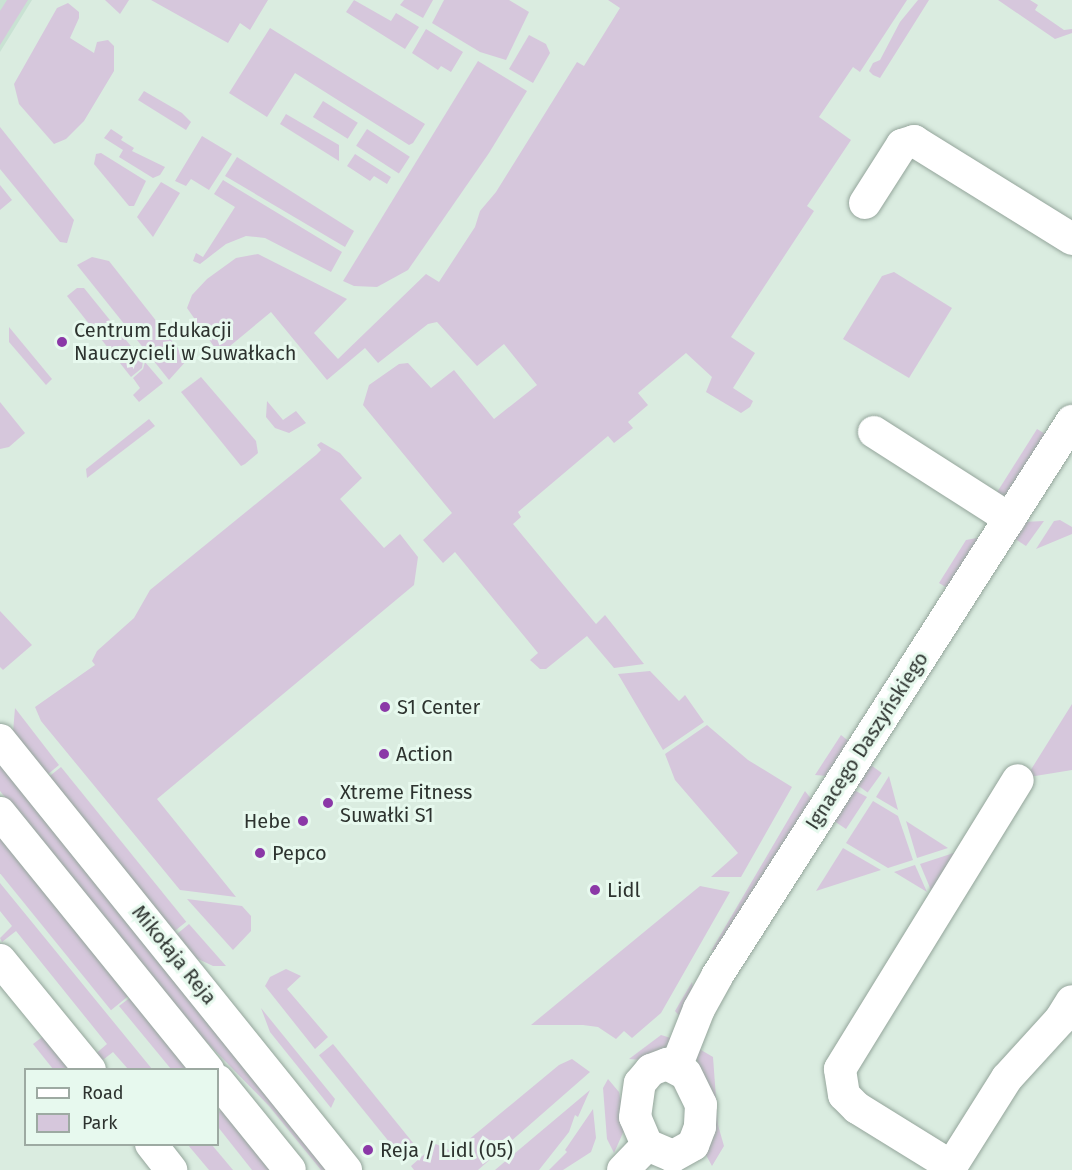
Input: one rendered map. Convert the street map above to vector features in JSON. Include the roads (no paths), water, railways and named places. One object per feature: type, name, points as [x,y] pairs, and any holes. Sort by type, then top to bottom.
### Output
[{"type":"street","points":[[865,203],[902,145],[914,141],[1072,239]]},
{"type":"street","name":"Ignacego Daszyńskiego","points":[[676,1067],[699,1009],[717,976],[1072,421]]},
{"type":"street","points":[[874,432],[1010,519]]},
{"type":"street","name":"Mikołaja Reja","points":[[0,740],[346,1170]]},
{"type":"street","points":[[1018,780],[840,1069],[844,1095],[856,1108],[950,1168],[1007,1078],[1060,1020],[1072,1001]]},
{"type":"street","points":[[0,813],[206,1068]]},
{"type":"street","points":[[0,960],[88,1068]]},
{"type":"street","points":[[658,1066],[676,1067],[691,1080],[701,1105],[694,1160],[666,1156],[647,1145],[635,1117],[640,1083],[658,1066]]},
{"type":"street","points":[[219,1082],[290,1170]]},
{"type":"street","points":[[623,1170],[647,1145]]},
{"type":"street","points":[[153,1146],[171,1170]]},
{"type":"place","name":"Centrum Edukacji Nauczycieli w Suwałkach","points":[[62,342]]},
{"type":"place","name":"S1 Center","points":[[385,707]]},
{"type":"place","name":"Action","points":[[384,754]]},
{"type":"place","name":"Xtreme Fitness Suwałki S1","points":[[328,803]]},
{"type":"place","name":"Hebe","points":[[303,821]]},
{"type":"place","name":"Pepco","points":[[260,853]]},
{"type":"place","name":"Lidl","points":[[595,890]]},
{"type":"place","name":"Reja / Lidl (05)","points":[[368,1150]]}]
